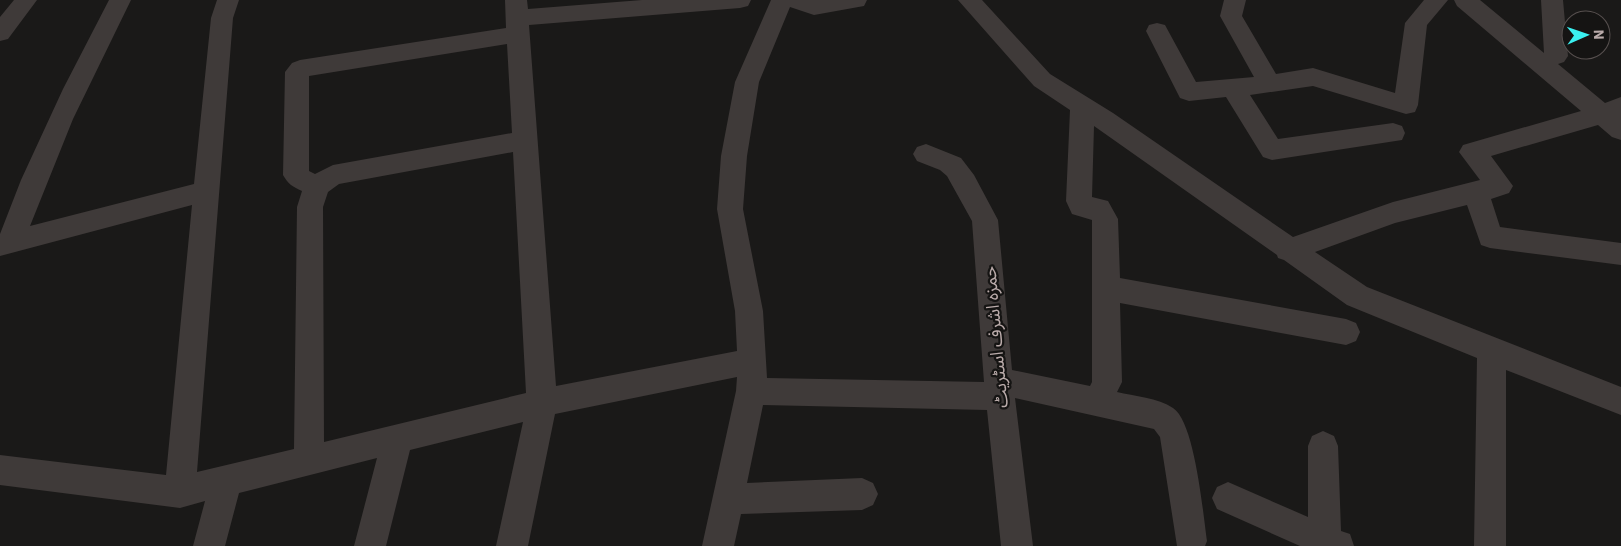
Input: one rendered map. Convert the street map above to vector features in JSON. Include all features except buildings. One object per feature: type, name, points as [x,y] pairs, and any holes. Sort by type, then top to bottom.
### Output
[{"type":"street","points":[[0,33],[26,0]]},
{"type":"street","points":[[6,243],[87,62],[120,0]]},
{"type":"street","points":[[180,492],[222,18],[228,0]]},
{"type":"street","points":[[317,186],[302,180],[296,175],[298,72],[300,69],[517,18],[740,0]]},
{"type":"street","points":[[718,546],[751,391],[752,360],[749,311],[730,209],[734,156],[747,82],[782,0]]},
{"type":"street","points":[[795,0],[814,7],[856,0]]},
{"type":"street","points":[[969,0],[1042,80],[1357,296],[1621,401]]},
{"type":"street","points":[[1235,0],[1231,16],[1270,84]]},
{"type":"street","points":[[1157,31],[1189,92],[1270,84],[1312,77],[1406,105],[1416,23],[1437,0]]},
{"type":"street","points":[[1465,0],[1615,117]]},
{"type":"street","points":[[1552,0],[1556,56]]},
{"type":"street","points":[[512,546],[542,403],[517,18]]},
{"type":"street","points":[[1233,88],[1272,150],[1393,133]]},
{"type":"street","points":[[1082,106],[1079,201],[1081,206],[1099,209],[1105,219],[1107,382],[1102,393],[1103,403]]},
{"type":"street","points":[[1288,250],[1393,214],[1500,186],[1472,152],[1615,117]]},
{"type":"street","points":[[309,460],[310,207],[317,186],[333,175],[525,140]]},
{"type":"street","name":"حمزہ اشرف اسٹریٹ","points":[[926,154],[953,166],[964,180],[985,220],[1000,389],[1018,546]]},
{"type":"street","points":[[6,243],[207,191]]},
{"type":"street","points":[[1476,192],[1490,237],[1621,254]]},
{"type":"street","points":[[1106,288],[1346,332]]},
{"type":"street","points":[[1490,546],[1492,351]]},
{"type":"street","points":[[0,470],[180,492],[542,403],[752,360]]},
{"type":"street","points":[[751,391],[1000,389],[1103,403],[1162,417],[1170,424],[1175,437],[1191,541]]},
{"type":"street","points":[[370,546],[398,438]]},
{"type":"street","points":[[1228,498],[1332,543],[1323,446]]},
{"type":"street","points":[[209,546],[227,480]]},
{"type":"street","points":[[728,499],[862,494]]}]
